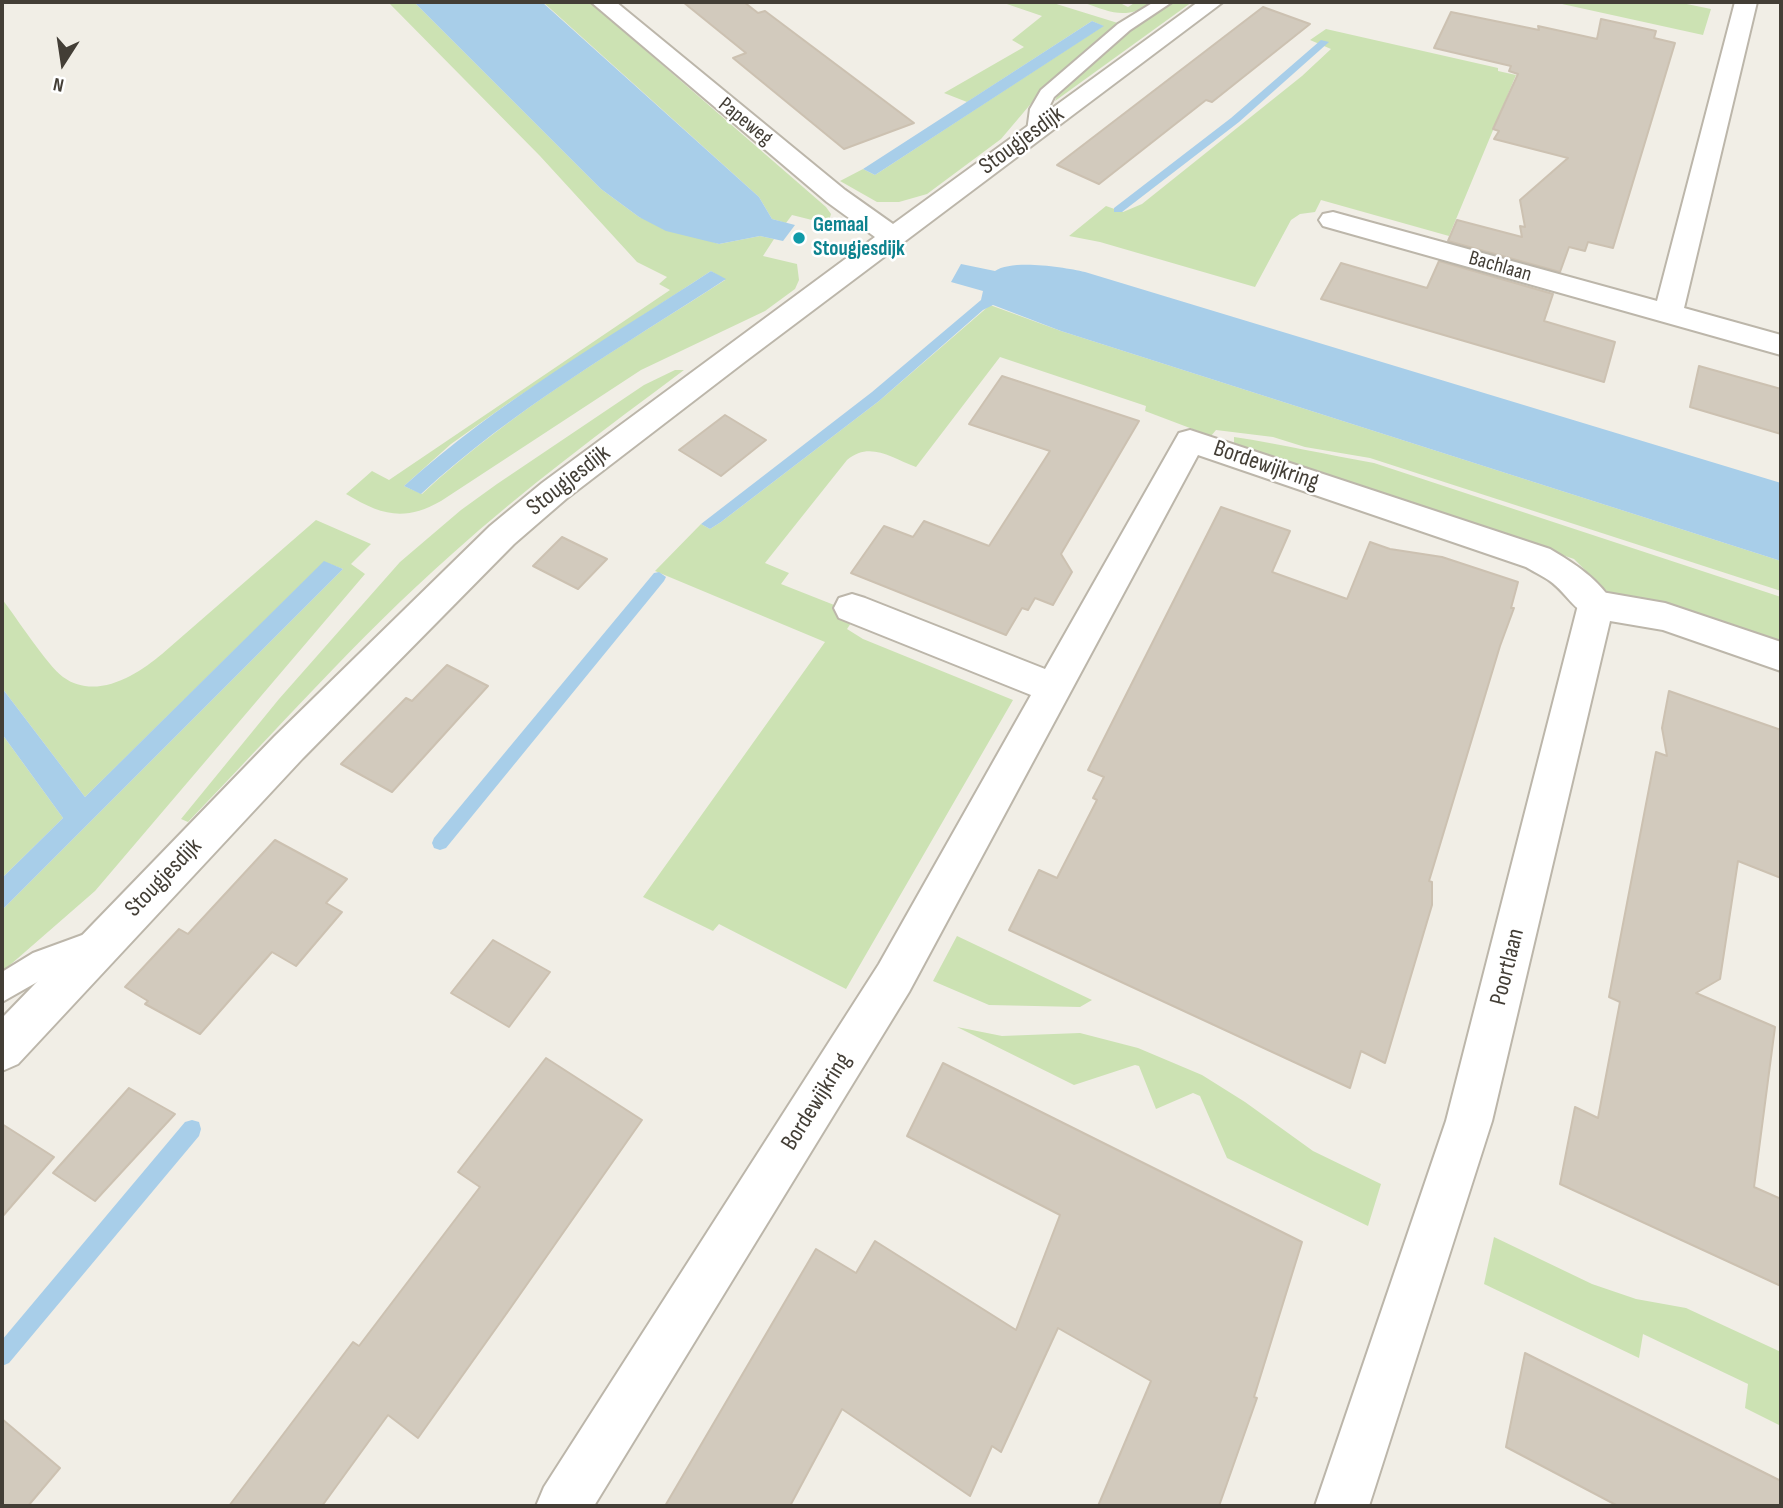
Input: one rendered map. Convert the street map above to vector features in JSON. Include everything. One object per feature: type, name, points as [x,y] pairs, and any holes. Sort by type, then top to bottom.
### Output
[{"type":"street","name":"Papeweg","points":[[602,2],[825,187],[893,237]]},
{"type":"street","name":"Stougjesdijk","points":[[2,1049],[289,747],[502,535],[608,449],[1212,2]]},
{"type":"street","points":[[1668,313],[1746,2]]},
{"type":"street","name":"Bachlaan","points":[[1333,220],[1781,345]]},
{"type":"street","name":"Bordewijkring","points":[[563,1506],[894,978],[1190,441],[1538,558],[1564,573],[1597,605]]},
{"type":"street","points":[[1597,605],[1665,617],[1781,657]]},
{"type":"street","name":"Poortlaan","points":[[1342,1506],[1469,1121],[1597,605]]},
{"type":"street","points":[[852,608],[1054,688]]},
{"type":"lane","points":[[1036,131],[1039,109],[1047,94],[1124,27],[1164,2]]},
{"type":"lane","points":[[2,988],[43,963],[104,940]]},
{"type":"green space","points":[[388,2],[414,2],[601,189],[639,217],[719,244],[760,236],[774,239],[763,256],[797,264],[799,280],[795,289],[765,311],[641,370],[428,508],[404,514],[370,507],[346,494],[372,471],[389,480],[670,290],[659,284],[667,277],[637,262],[540,156]],"holes":[[[711,271],[725,280],[530,407],[493,434],[422,494],[404,486],[451,444],[510,402]]]},
{"type":"green space","points":[[543,2],[590,2],[826,207],[831,214],[828,224],[792,215],[786,223],[772,219],[759,197]]},
{"type":"green space","points":[[1001,2],[1050,2],[1121,24],[1040,93],[1001,139],[927,194],[899,202],[877,202],[840,181],[863,169],[875,175],[1103,26],[1092,21],[967,102],[944,93],[1024,47],[1012,40],[1042,16]]},
{"type":"green space","points":[[1082,2],[1118,2],[1128,7],[1136,2],[1155,2],[1145,8],[1119,13]]},
{"type":"green space","points":[[1172,2],[1192,2],[1055,101],[1058,93],[1139,21]]},
{"type":"green space","points":[[1553,2],[1677,2],[1711,9],[1703,35]]},
{"type":"green space","points":[[1326,29],[1498,68],[1498,71],[1516,75],[1449,236],[1321,200],[1315,212],[1300,214],[1291,220],[1255,287],[1100,242],[1069,236],[1106,206],[1123,212],[1142,204],[1302,76],[1331,49],[1310,40]]},
{"type":"green space","points":[[990,305],[1061,331],[1781,561],[1781,591],[1370,458],[1305,447],[1273,437],[1216,430],[1211,436],[1145,411],[1146,406],[1000,357],[916,467],[872,451],[856,454],[847,460],[765,563],[789,573],[781,584],[857,614],[847,629],[863,639],[1013,700],[846,989],[719,924],[713,931],[643,897],[825,642],[655,571],[701,524],[710,529],[721,522],[879,401]]},
{"type":"green space","points":[[675,370],[684,370],[537,482],[452,554],[350,652],[188,822],[181,819],[279,699],[400,562],[461,510],[497,484],[644,385]]},
{"type":"green space","points":[[1234,437],[1374,463],[1781,597],[1781,642],[1667,603],[1613,594],[1605,590],[1574,559],[1234,443]]},
{"type":"green space","points":[[316,520],[371,544],[351,564],[365,574],[95,891],[2,972],[2,910],[343,569],[324,562],[85,797],[2,688],[2,599],[56,671],[76,684],[102,686],[128,677],[152,662]]},
{"type":"green space","points":[[2,734],[63,818],[2,878]]},
{"type":"green space","points":[[957,936],[1092,1000],[1080,1007],[989,1005],[933,981]]},
{"type":"green space","points":[[957,1027],[1002,1036],[1080,1033],[1138,1048],[1202,1075],[1313,1151],[1381,1184],[1368,1226],[1227,1158],[1200,1096],[1193,1093],[1156,1109],[1139,1066],[1074,1085]]},
{"type":"green space","points":[[1494,1237],[1592,1284],[1636,1299],[1686,1308],[1781,1352],[1781,1426],[1745,1408],[1748,1384],[1643,1334],[1639,1358],[1484,1284]]},
{"type":"water","points":[[414,2],[542,2],[759,197],[772,219],[795,225],[783,241],[760,236],[719,244],[666,231],[639,217],[601,189]]},
{"type":"water","points":[[1092,21],[1104,26],[875,175],[863,169]]},
{"type":"water","points":[[961,264],[995,271],[1013,265],[1025,265],[1052,266],[1085,272],[1781,483],[1781,561],[1061,331],[993,305],[983,310],[879,401],[721,522],[710,529],[701,524],[872,392],[981,300],[983,291],[951,282]]},
{"type":"water","points":[[711,271],[726,279],[531,407],[456,463],[421,494],[404,486],[440,455],[515,399]]},
{"type":"water","points":[[324,561],[343,569],[2,910],[2,878],[63,818],[2,734],[2,688],[85,797]]},
{"type":"building","points":[[683,2],[744,2],[758,13],[765,11],[914,123],[844,149],[733,58],[746,53]]},
{"type":"building","points":[[1263,7],[1310,24],[1212,102],[1206,100],[1099,184],[1057,165]]},
{"type":"building","points":[[1451,12],[1597,39],[1601,19],[1656,31],[1654,38],[1675,43],[1613,248],[1588,242],[1585,251],[1569,247],[1560,272],[1448,241],[1457,220],[1522,237],[1520,226],[1525,227],[1520,200],[1568,158],[1494,139],[1499,131],[1493,129],[1518,74],[1509,71],[1511,66],[1434,48]]},
{"type":"building","points":[[1439,261],[1553,294],[1544,321],[1615,342],[1604,382],[1321,299],[1341,263],[1427,288]]},
{"type":"building","points":[[1699,366],[1781,389],[1781,434],[1690,407]]},
{"type":"building","points":[[1002,376],[1139,421],[1061,554],[1072,572],[1053,605],[1035,598],[1028,610],[1022,608],[1006,635],[851,573],[884,526],[913,537],[924,521],[989,546],[1050,451],[969,424]]},
{"type":"building","points":[[725,415],[766,440],[721,476],[679,450]]},
{"type":"building","points":[[1221,507],[1290,531],[1272,572],[1347,599],[1370,542],[1390,549],[1442,557],[1518,582],[1511,608],[1514,608],[1429,881],[1432,882],[1432,905],[1385,1063],[1361,1051],[1350,1088],[1009,930],[1039,870],[1057,878],[1097,800],[1093,798],[1104,777],[1088,770]]},
{"type":"building","points":[[562,537],[607,559],[578,589],[533,566]]},
{"type":"building","points":[[447,665],[488,686],[392,792],[341,764],[406,698],[412,701]]},
{"type":"building","points":[[1669,691],[1781,730],[1781,878],[1738,861],[1720,979],[1696,993],[1775,1027],[1754,1187],[1781,1199],[1781,1286],[1560,1184],[1575,1107],[1598,1118],[1620,1002],[1609,997],[1656,752],[1667,756],[1662,728]]},
{"type":"building","points":[[275,840],[347,879],[326,903],[342,912],[296,966],[272,952],[200,1034],[145,1004],[148,1001],[125,987],[179,929],[188,934]]},
{"type":"building","points":[[493,940],[550,972],[509,1027],[451,993]]},
{"type":"building","points":[[546,1058],[642,1120],[509,1310],[418,1438],[388,1415],[322,1506],[229,1506],[353,1342],[359,1346],[480,1187],[458,1172]]},
{"type":"building","points":[[943,1063],[1302,1242],[1254,1397],[1257,1398],[1219,1506],[1098,1506],[1151,1381],[1058,1328],[1001,1452],[992,1446],[970,1496],[842,1409],[790,1506],[665,1506],[816,1249],[856,1273],[875,1241],[1016,1330],[1060,1215],[907,1136]]},
{"type":"building","points":[[129,1088],[175,1114],[95,1201],[53,1173]]},
{"type":"building","points":[[2,1124],[54,1157],[2,1217]]},
{"type":"building","points":[[1525,1353],[1781,1481],[1781,1506],[1618,1506],[1506,1447]]},
{"type":"building","points":[[2,1419],[60,1468],[28,1506],[2,1506]]},
{"type":"waterway","points":[[1118,210],[1235,120],[1324,42]]},
{"type":"waterway","points":[[440,843],[659,577]]},
{"type":"waterway","points":[[2,1356],[192,1129]]},
{"type":"place","name":"Gemaal Stougjesdijk","points":[[799,238]]}]
